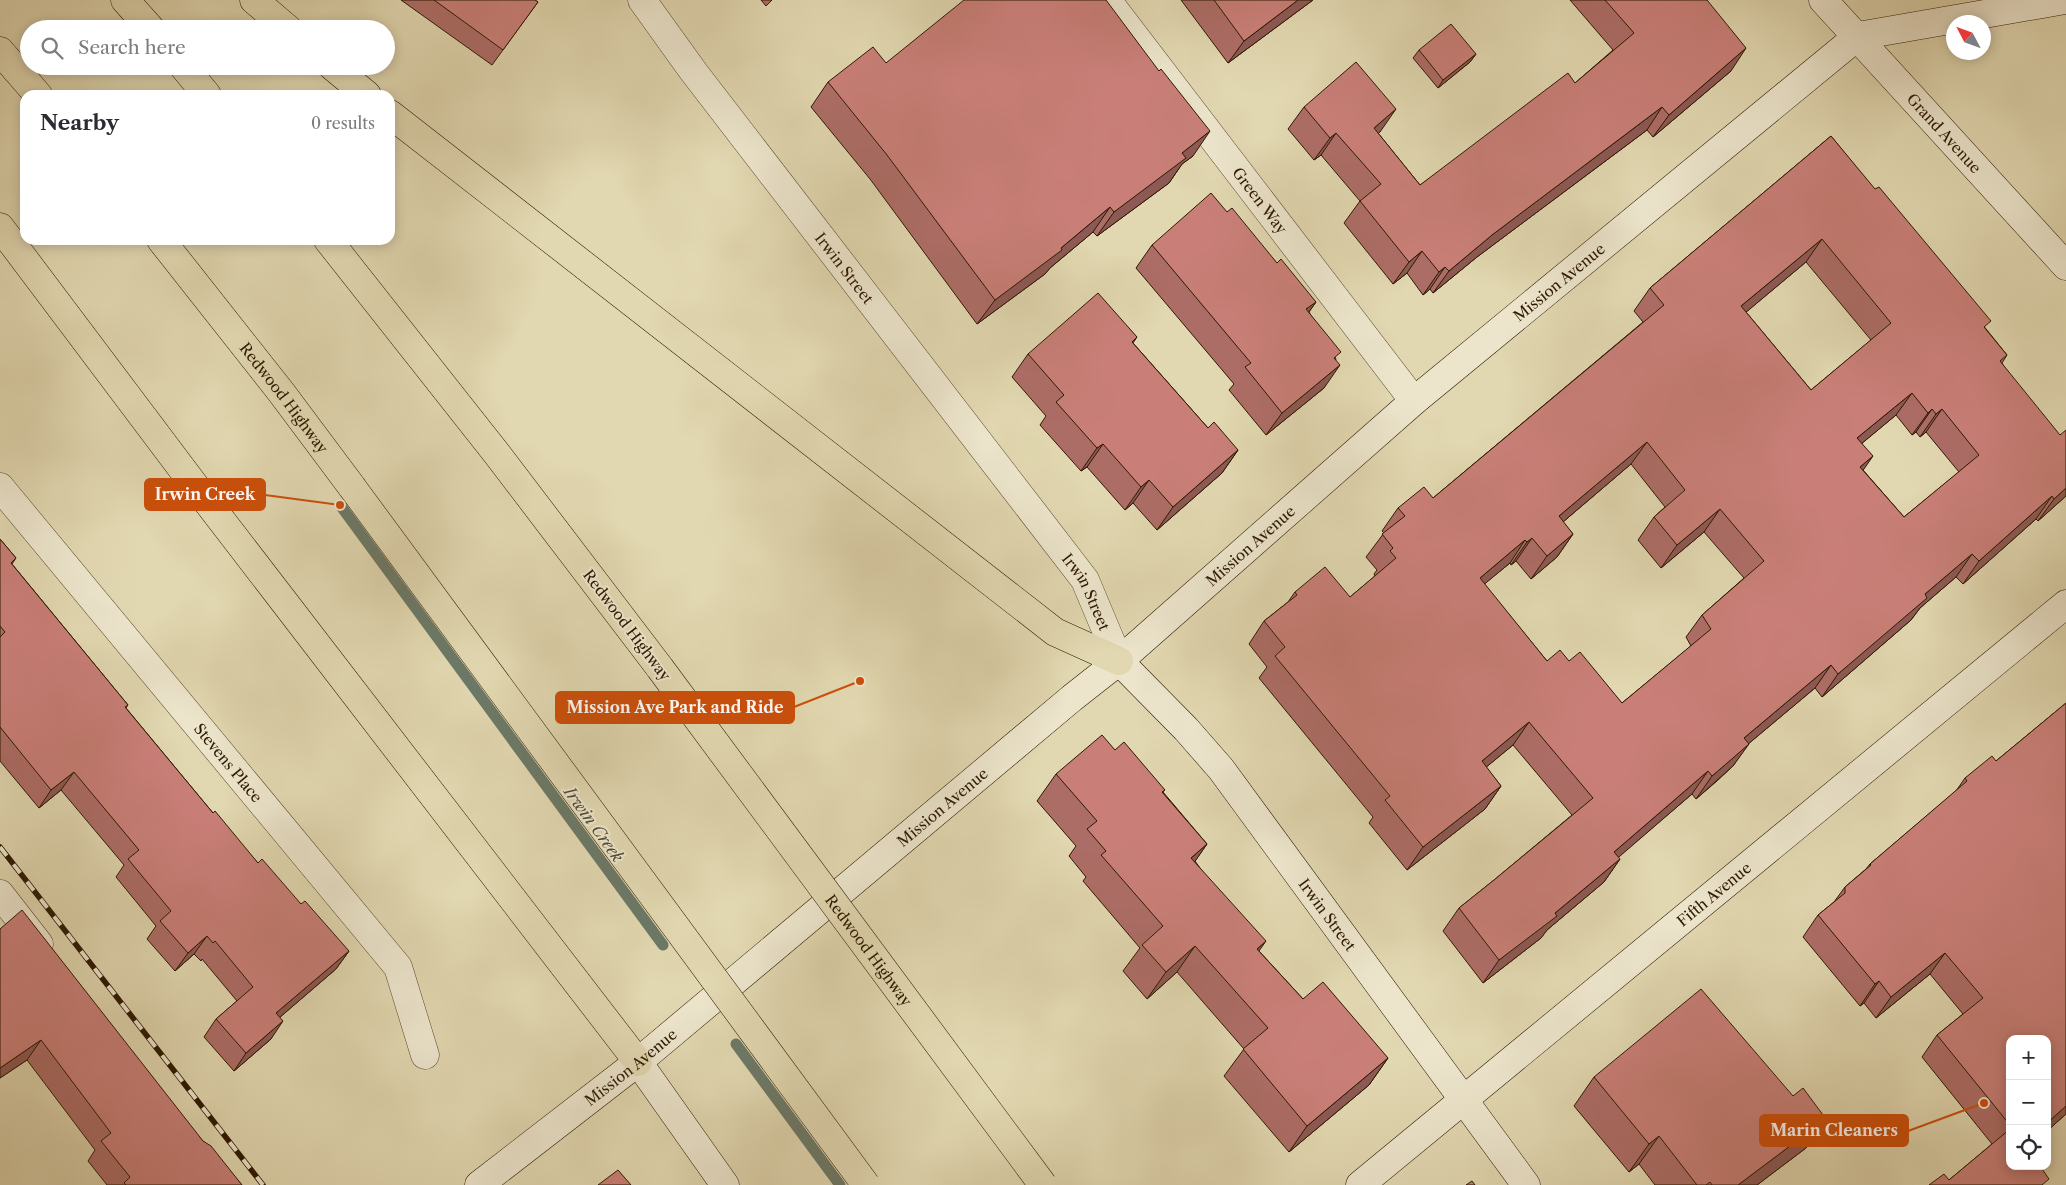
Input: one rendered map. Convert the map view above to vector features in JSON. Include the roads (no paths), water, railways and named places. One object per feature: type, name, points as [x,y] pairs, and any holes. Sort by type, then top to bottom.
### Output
[{"type":"highway","points":[[125,0],[143,20]]},
{"type":"highway","points":[[254,0],[277,20]]},
{"type":"highway","points":[[0,51],[20,74]]},
{"type":"highway","points":[[21,75],[34,90]]},
{"type":"highway","points":[[191,75],[204,90]]},
{"type":"highway","points":[[343,75],[361,90]]},
{"type":"highway","points":[[395,118],[1055,632],[1119,661]]},
{"type":"highway","points":[[0,227],[192,482],[638,1062]]},
{"type":"highway","name":"Redwood Highway","points":[[165,245],[281,392],[352,487],[866,1185]]},
{"type":"highway","name":"Redwood Highway","points":[[332,245],[491,446],[660,668],[1043,1185]]},
{"type":"street","name":"Irwin Street","points":[[642,0],[693,71],[1085,580],[1119,661],[1186,729],[1221,769],[1526,1185]]},
{"type":"street","name":"Green Way","points":[[1107,0],[1414,401]]},
{"type":"street","name":"Grand Avenue","points":[[1823,0],[1858,36],[2066,266]]},
{"type":"street","name":"Mission Avenue","points":[[479,1185],[638,1062],[1072,698],[1119,661],[1414,401],[1858,36],[2065,0]]},
{"type":"street","name":"Stevens Place","points":[[0,487],[398,967],[426,1055]]},
{"type":"street","name":"Fifth Avenue","points":[[1360,1185],[2066,604]]},
{"type":"street","points":[[0,894],[55,964]]},
{"type":"street","points":[[638,1062],[725,1185]]},
{"type":"waterway","name":"Irwin Creek","points":[[340,505],[663,945]]},
{"type":"waterway","name":"Irwin Creek","points":[[736,1044],[840,1185]]},
{"type":"railway","points":[[0,847],[263,1185]]},
{"type":"place","name":"Irwin Creek","points":[[340,505]]},
{"type":"place","name":"Mission Ave Park and Ride","points":[[860,681]]},
{"type":"place","name":"Marin Cleaners","points":[[1984,1103]]}]
